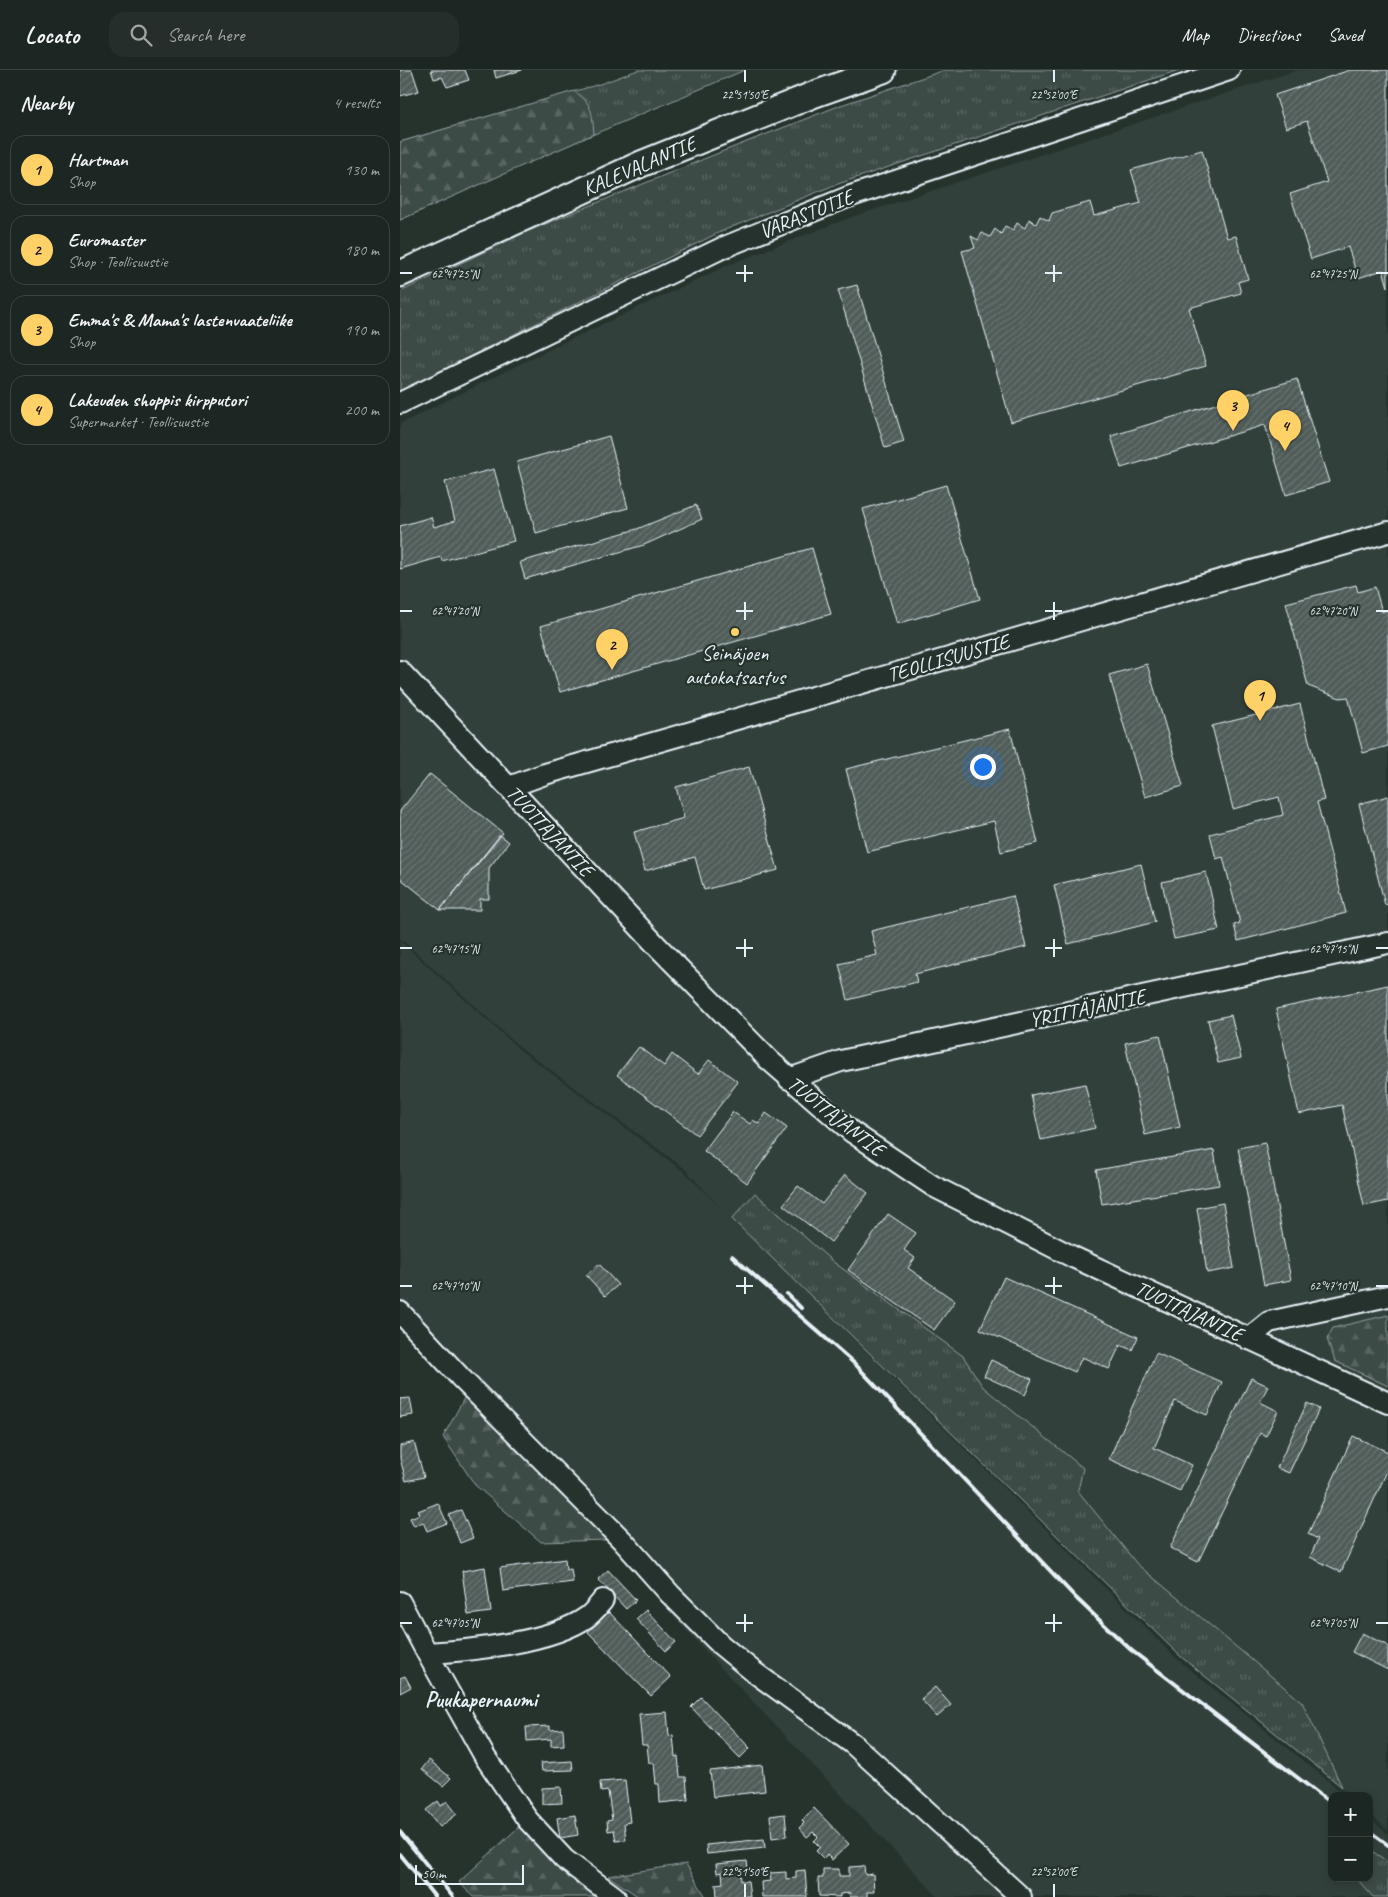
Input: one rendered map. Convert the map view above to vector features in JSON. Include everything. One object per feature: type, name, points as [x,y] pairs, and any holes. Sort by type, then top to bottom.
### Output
[{"type":"main road","name":"KALEVALANTIE","points":[[400,274],[641,164],[815,94],[883,70]]},
{"type":"street","name":"VARASTOTIE","points":[[400,403],[722,248],[848,196],[1230,70]]},
{"type":"street","name":"TEOLLISUUSTIE","points":[[509,787],[545,774],[1388,532]]},
{"type":"street","name":"TUOTTAJANTIE","points":[[400,671],[658,947],[789,1079],[852,1132],[933,1186],[1072,1257],[1388,1402]]},
{"type":"street","name":"YRITTÄJÄNTIE","points":[[789,1079],[841,1061],[1388,943]]},
{"type":"street","points":[[1248,1339],[1269,1322],[1388,1296]]},
{"type":"street","points":[[400,1312],[461,1378],[622,1540],[670,1594],[721,1645],[754,1672],[853,1744],[1020,1897]]},
{"type":"street","points":[[426,1653],[489,1646],[561,1631],[588,1617],[603,1600]]},
{"type":"street","points":[[400,1602],[426,1653],[485,1757],[527,1819],[564,1859],[615,1897]]},
{"type":"shaded area","points":[[1297,70],[1388,70],[1388,1831],[1373,1817],[1373,1792],[1346,1792],[1180,1656],[821,1307],[1177,1659],[1342,1792],[1328,1792],[1328,1882],[1373,1882],[1373,1821],[1388,1835],[1388,1897],[938,1897],[707,1653],[400,1316],[400,941],[520,1050],[683,1171],[719,1206],[684,1168],[521,1048],[400,938],[400,424],[544,352],[728,265],[849,218]]},
{"type":"green space","points":[[638,70],[745,70],[505,172],[400,220],[400,142],[603,83]]},
{"type":"green space","points":[[945,70],[1179,70],[832,186],[720,232],[400,391],[400,292],[526,232],[716,154],[841,105]]},
{"type":"green space","points":[[574,91],[585,100],[590,109],[594,134],[400,220],[400,142]]},
{"type":"green space","points":[[755,1193],[832,1261],[963,1356],[983,1387],[1083,1468],[1078,1491],[1137,1564],[1302,1702],[1342,1787],[1180,1656],[732,1219]]},
{"type":"green space","points":[[1388,1315],[1388,1386],[1335,1361],[1327,1339],[1333,1328]]},
{"type":"green space","points":[[468,1391],[606,1540],[541,1542],[475,1485],[443,1437]]},
{"type":"green space","points":[[521,1825],[598,1897],[473,1897],[459,1882]]},
{"type":"green space","points":[[1373,1852],[1388,1862],[1388,1897],[1373,1897],[1360,1882],[1373,1882]]},
{"type":"green space","points":[[686,1864],[706,1897],[639,1897],[608,1876]]},
{"type":"building","points":[[400,70],[412,70],[419,91],[400,96]]},
{"type":"building","points":[[431,70],[465,70],[469,80],[447,87],[442,77],[434,79]]},
{"type":"building","points":[[494,70],[522,70],[496,78]]},
{"type":"building","points":[[1350,70],[1388,70],[1388,287],[1383,270],[1358,278],[1348,247],[1311,259],[1290,194],[1327,182],[1307,121],[1286,128],[1275,95]]},
{"type":"building","points":[[1202,150],[1227,238],[1236,236],[1248,279],[1238,282],[1241,293],[1189,308],[1206,366],[1011,422],[962,251],[975,248],[971,236],[978,240],[982,233],[990,237],[995,229],[1001,234],[1005,226],[1013,230],[1017,223],[1025,228],[1029,219],[1036,224],[1040,216],[1049,221],[1052,213],[1090,202],[1094,216],[1141,203],[1131,170]]},
{"type":"building","points":[[857,285],[904,442],[885,448],[838,290]]},
{"type":"building","points":[[1297,379],[1329,482],[1286,495],[1265,425],[1121,468],[1111,436]]},
{"type":"building","points":[[609,436],[628,508],[536,533],[517,462]]},
{"type":"building","points":[[494,469],[514,541],[442,561],[441,557],[400,569],[400,526],[431,517],[434,527],[455,521],[445,482]]},
{"type":"building","points":[[946,485],[980,599],[897,624],[863,509]]},
{"type":"building","points":[[696,505],[702,519],[644,545],[525,579],[520,562],[637,529]]},
{"type":"building","points":[[812,548],[831,614],[560,692],[541,626]]},
{"type":"building","points":[[1356,585],[1358,592],[1375,587],[1382,612],[1388,610],[1388,746],[1363,753],[1348,697],[1340,698],[1308,686],[1286,603]]},
{"type":"building","points":[[1147,664],[1183,786],[1145,797],[1109,675]]},
{"type":"building","points":[[1300,704],[1324,800],[1317,802],[1346,913],[1238,941],[1234,925],[1240,923],[1223,857],[1216,859],[1210,834],[1283,815],[1279,797],[1233,809],[1212,726]]},
{"type":"building","points":[[1010,729],[1038,843],[1001,852],[994,821],[867,852],[846,769]]},
{"type":"building","points":[[749,767],[778,870],[704,890],[695,857],[645,871],[634,832],[684,818],[676,787]]},
{"type":"building","points":[[430,774],[503,833],[440,910],[400,878],[400,811]]},
{"type":"building","points":[[1388,796],[1388,904],[1385,905],[1359,804]]},
{"type":"building","points":[[500,835],[509,842],[489,868],[489,899],[480,899],[480,910],[440,910]]},
{"type":"building","points":[[1141,864],[1155,922],[1068,944],[1054,885]]},
{"type":"building","points":[[1206,872],[1219,930],[1174,939],[1162,882]]},
{"type":"building","points":[[1013,896],[1026,947],[915,974],[917,982],[848,1000],[839,964],[877,955],[871,931]]},
{"type":"building","points":[[1388,985],[1388,1201],[1364,1206],[1342,1105],[1299,1114],[1276,1009]]},
{"type":"building","points":[[1231,1015],[1241,1058],[1218,1063],[1208,1020]]},
{"type":"building","points":[[1160,1035],[1180,1127],[1145,1135],[1125,1043]]},
{"type":"building","points":[[639,1047],[664,1066],[672,1054],[698,1074],[709,1060],[738,1082],[697,1135],[617,1075]]},
{"type":"building","points":[[1085,1084],[1095,1128],[1041,1140],[1031,1095]]},
{"type":"building","points":[[733,1112],[750,1124],[753,1120],[759,1124],[766,1113],[787,1128],[747,1183],[704,1151]]},
{"type":"building","points":[[1265,1143],[1291,1280],[1264,1285],[1238,1148]]},
{"type":"building","points":[[1214,1150],[1219,1185],[1102,1204],[1096,1170]]},
{"type":"building","points":[[845,1175],[868,1193],[831,1242],[783,1205],[798,1186],[822,1204]]},
{"type":"building","points":[[1223,1203],[1234,1268],[1207,1273],[1197,1208]]},
{"type":"building","points":[[888,1214],[916,1233],[904,1250],[915,1258],[908,1268],[955,1301],[934,1330],[848,1270]]},
{"type":"building","points":[[599,1264],[618,1285],[605,1296],[586,1275]]},
{"type":"building","points":[[1004,1277],[1138,1337],[1132,1350],[1120,1345],[1109,1369],[1082,1357],[1075,1372],[980,1329]]},
{"type":"building","points":[[1156,1353],[1222,1382],[1207,1415],[1175,1401],[1154,1448],[1192,1465],[1180,1491],[1109,1459]]},
{"type":"building","points":[[991,1360],[1032,1379],[1025,1395],[984,1376]]},
{"type":"building","points":[[1251,1378],[1268,1386],[1260,1402],[1278,1411],[1266,1436],[1260,1433],[1198,1562],[1170,1548]]},
{"type":"building","points":[[410,1398],[413,1415],[400,1417],[400,1399]]},
{"type":"building","points":[[1307,1403],[1319,1409],[1289,1473],[1277,1468]]},
{"type":"building","points":[[1353,1436],[1388,1452],[1388,1469],[1341,1572],[1310,1557],[1318,1539],[1308,1534]]},
{"type":"building","points":[[414,1442],[424,1477],[406,1481],[400,1458],[400,1446]]},
{"type":"building","points":[[438,1503],[447,1523],[427,1531],[423,1522],[414,1526],[410,1518],[420,1514],[418,1511]]},
{"type":"building","points":[[461,1510],[473,1538],[460,1543],[449,1515]]},
{"type":"building","points":[[565,1559],[566,1570],[571,1569],[573,1582],[503,1591],[500,1568]]},
{"type":"building","points":[[485,1567],[491,1612],[468,1615],[462,1571]]},
{"type":"building","points":[[608,1570],[636,1600],[626,1609],[598,1579]]},
{"type":"building","points":[[646,1610],[676,1642],[666,1651],[636,1619]]},
{"type":"building","points":[[609,1612],[671,1677],[651,1696],[588,1632]]},
{"type":"building","points":[[1362,1633],[1388,1646],[1388,1670],[1352,1652]]},
{"type":"building","points":[[405,1676],[411,1687],[400,1693],[400,1678]]},
{"type":"building","points":[[935,1687],[951,1705],[937,1717],[921,1699]]},
{"type":"building","points":[[701,1697],[750,1748],[740,1758],[691,1707]]},
{"type":"building","points":[[667,1712],[669,1736],[673,1735],[675,1757],[678,1756],[680,1777],[686,1777],[688,1800],[660,1803],[659,1784],[656,1784],[654,1763],[649,1763],[647,1745],[642,1745],[639,1714]]},
{"type":"building","points":[[550,1726],[550,1730],[563,1729],[564,1745],[551,1746],[551,1739],[527,1741],[526,1727]]},
{"type":"building","points":[[429,1760],[451,1778],[443,1786],[422,1769]]},
{"type":"building","points":[[572,1761],[573,1770],[542,1771],[541,1763]]},
{"type":"building","points":[[762,1765],[765,1791],[713,1797],[710,1771]]},
{"type":"building","points":[[625,1780],[630,1822],[624,1823],[626,1840],[616,1841],[614,1830],[608,1831],[607,1821],[612,1820],[608,1791],[601,1792],[600,1782]]},
{"type":"building","points":[[561,1787],[562,1803],[542,1804],[542,1788]]},
{"type":"building","points":[[438,1801],[441,1806],[447,1801],[457,1814],[440,1827],[426,1810]]},
{"type":"building","points":[[814,1808],[849,1844],[832,1860],[827,1855],[823,1858],[816,1851],[820,1847],[814,1841],[818,1837],[813,1832],[807,1837],[799,1828],[804,1823],[802,1820]]},
{"type":"building","points":[[785,1814],[787,1836],[772,1838],[770,1816]]},
{"type":"building","points":[[575,1815],[578,1835],[560,1838],[557,1818]]},
{"type":"building","points":[[764,1839],[765,1848],[707,1854],[706,1845]]},
{"type":"building","points":[[747,1861],[748,1870],[740,1870],[741,1881],[748,1881],[750,1896],[717,1897],[716,1884],[723,1883],[722,1872],[717,1873],[716,1864]]},
{"type":"building","points":[[864,1866],[865,1875],[873,1874],[874,1892],[867,1892],[867,1897],[850,1897],[850,1893],[840,1894],[840,1897],[819,1896],[818,1878],[823,1878],[823,1869],[839,1869],[839,1876],[849,1876],[849,1867]]},
{"type":"building","points":[[805,1870],[807,1897],[762,1897],[761,1882],[771,1881],[770,1873],[786,1872],[786,1879],[796,1878],[796,1871]]},
{"type":"railway","points":[[732,1256],[855,1364],[1077,1599],[1131,1650],[1328,1801]]},
{"type":"railway","points":[[787,1294],[801,1308]]},
{"type":"railway","points":[[400,1832],[453,1897]]},
{"type":"railway","points":[[1373,1834],[1388,1845]]},
{"type":"railway","points":[[400,1854],[435,1897]]},
{"type":"place","name":"Emma's & Mama's lastenvaateliike","points":[[1233,431]]},
{"type":"place","name":"Lakeuden shoppis kirpputori","points":[[1285,451]]},
{"type":"place","name":"Seinäjoen autokatsastus","points":[[735,632]]},
{"type":"place","name":"Euromaster","points":[[612,670]]},
{"type":"place","name":"Hartman","points":[[1260,721]]},
{"type":"district","name":"Puukapernaumi","points":[[481,1699]]}]
